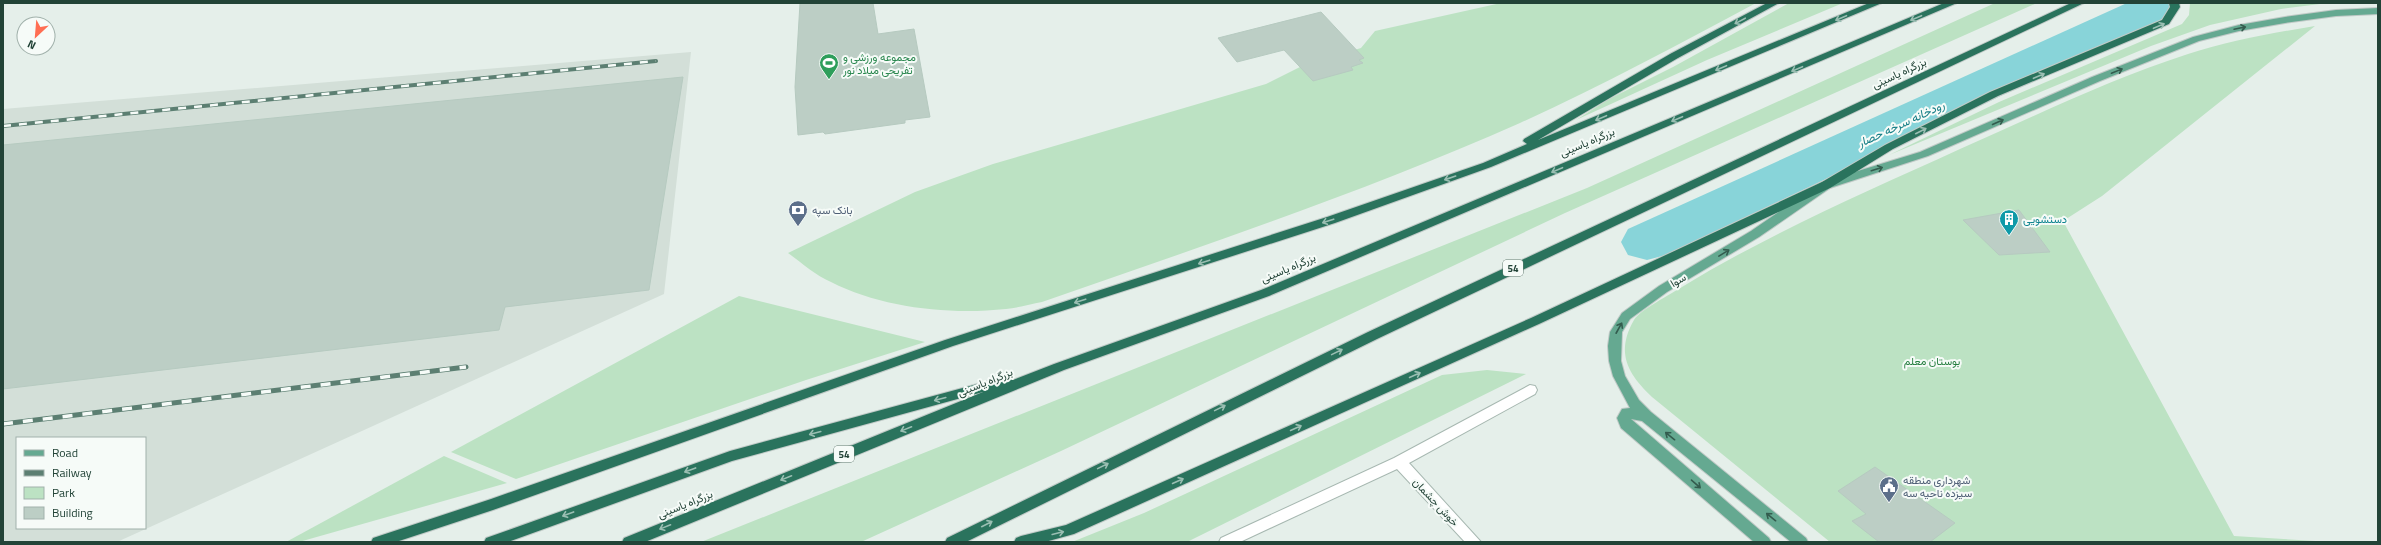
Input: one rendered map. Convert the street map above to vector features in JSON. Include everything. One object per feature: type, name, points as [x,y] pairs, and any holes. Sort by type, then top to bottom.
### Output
[{"type":"highway","points":[[1487,165],[1674,56],[1774,3]]},
{"type":"highway","points":[[378,542],[500,501],[949,343],[1303,229],[1487,165],[1877,3]]},
{"type":"highway","name":"بزرگراه یاسینی","points":[[629,542],[1059,367],[1265,293],[1952,3]]},
{"type":"highway","name":"بزرگراه یاسینی","points":[[952,542],[1194,421],[1473,286],[2079,3]]},
{"type":"highway","points":[[1020,542],[1069,530],[1535,321],[1826,185],[1889,147],[1994,94],[2166,22],[2175,7],[2174,3]]},
{"type":"highway","points":[[491,542],[730,456],[1059,367]]},
{"type":"main road","name":"سوا","points":[[1801,542],[1646,416],[1634,404],[1619,376],[1615,361],[1614,346],[1616,332],[1626,316],[1663,289],[1755,234],[1826,185],[1924,154],[2089,82],[2196,39],[2239,28],[2285,20],[2336,13],[2378,11]]},
{"type":"main road","points":[[1646,416],[1627,413],[1624,418],[1626,424],[1764,542]]},
{"type":"street","points":[[1226,542],[1399,462],[1530,390]]},
{"type":"street","name":"خوش چشمان","points":[[1399,462],[1474,542]]},
{"type":"shaded area","points":[[691,52],[664,294],[146,529],[146,437],[16,437],[16,529],[146,529],[117,542],[3,542],[3,109]]},
{"type":"green space","points":[[1501,3],[1756,3],[1580,95],[1461,148],[1343,195],[1042,302],[1015,308],[984,311],[939,310],[894,304],[851,291],[831,282],[814,272],[788,253],[915,192],[993,164],[1266,84],[1302,66],[1361,48],[1375,31]]},
{"type":"green space","points":[[1789,3],[1843,3],[1707,60],[1576,120],[1609,99],[1673,67]]},
{"type":"green space","points":[[1995,3],[2037,3],[1565,213],[1061,451],[861,542],[701,542],[1587,188]]},
{"type":"green space","points":[[2190,3],[2328,3],[2281,9],[2210,25],[2151,46],[1889,155],[1999,102],[2182,24],[2189,15]]},
{"type":"green space","name":"بوستان معلم","points":[[2315,26],[2102,196],[2063,221],[2234,536],[2332,542],[1830,542],[1652,397],[1636,380],[1631,371],[1625,353],[1625,343],[1628,332],[1637,316],[1656,302],[1715,267],[1784,231],[1854,197],[2073,98],[2130,75],[2188,54],[2219,45]]},
{"type":"green space","points":[[739,296],[925,342],[806,380],[516,479],[451,452]]},
{"type":"green space","points":[[1487,370],[1526,374],[1187,542],[1072,542],[1144,513],[1442,375]]},
{"type":"green space","points":[[444,456],[507,483],[299,542],[286,542]]},
{"type":"building","points":[[800,3],[873,3],[878,34],[914,29],[930,117],[905,120],[905,123],[825,134],[823,132],[798,135],[795,87]]},
{"type":"building","points":[[1321,12],[1364,58],[1359,60],[1363,63],[1351,67],[1353,70],[1313,81],[1284,50],[1237,62],[1218,38]]},
{"type":"building","points":[[683,77],[649,290],[505,307],[499,330],[3,389],[3,145]]},
{"type":"building","name":"دستشویی","points":[[2019,210],[2050,252],[1999,255],[1963,220]]},
{"type":"building","name":"شهرداری منطقه سیزده ناحیه سه","points":[[1875,467],[1955,523],[1930,542],[1879,542],[1852,521],[1866,514],[1838,491]]},
{"type":"waterway","name":"رودخانه سرخه حصار","points":[[1647,242],[2156,6]]},
{"type":"railway","points":[[3,126],[656,61]]},
{"type":"railway","points":[[3,424],[466,367]]},
{"type":"place","name":"مجموعه ورزشی و تفریحی میلاد نور","points":[[829,80]]},
{"type":"place","name":"بانک سپه","points":[[798,227]]},
{"type":"place","name":"دستشویی","points":[[2009,236]]},
{"type":"place","name":"شهرداری منطقه سیزده ناحیه سه","points":[[1889,503]]}]
